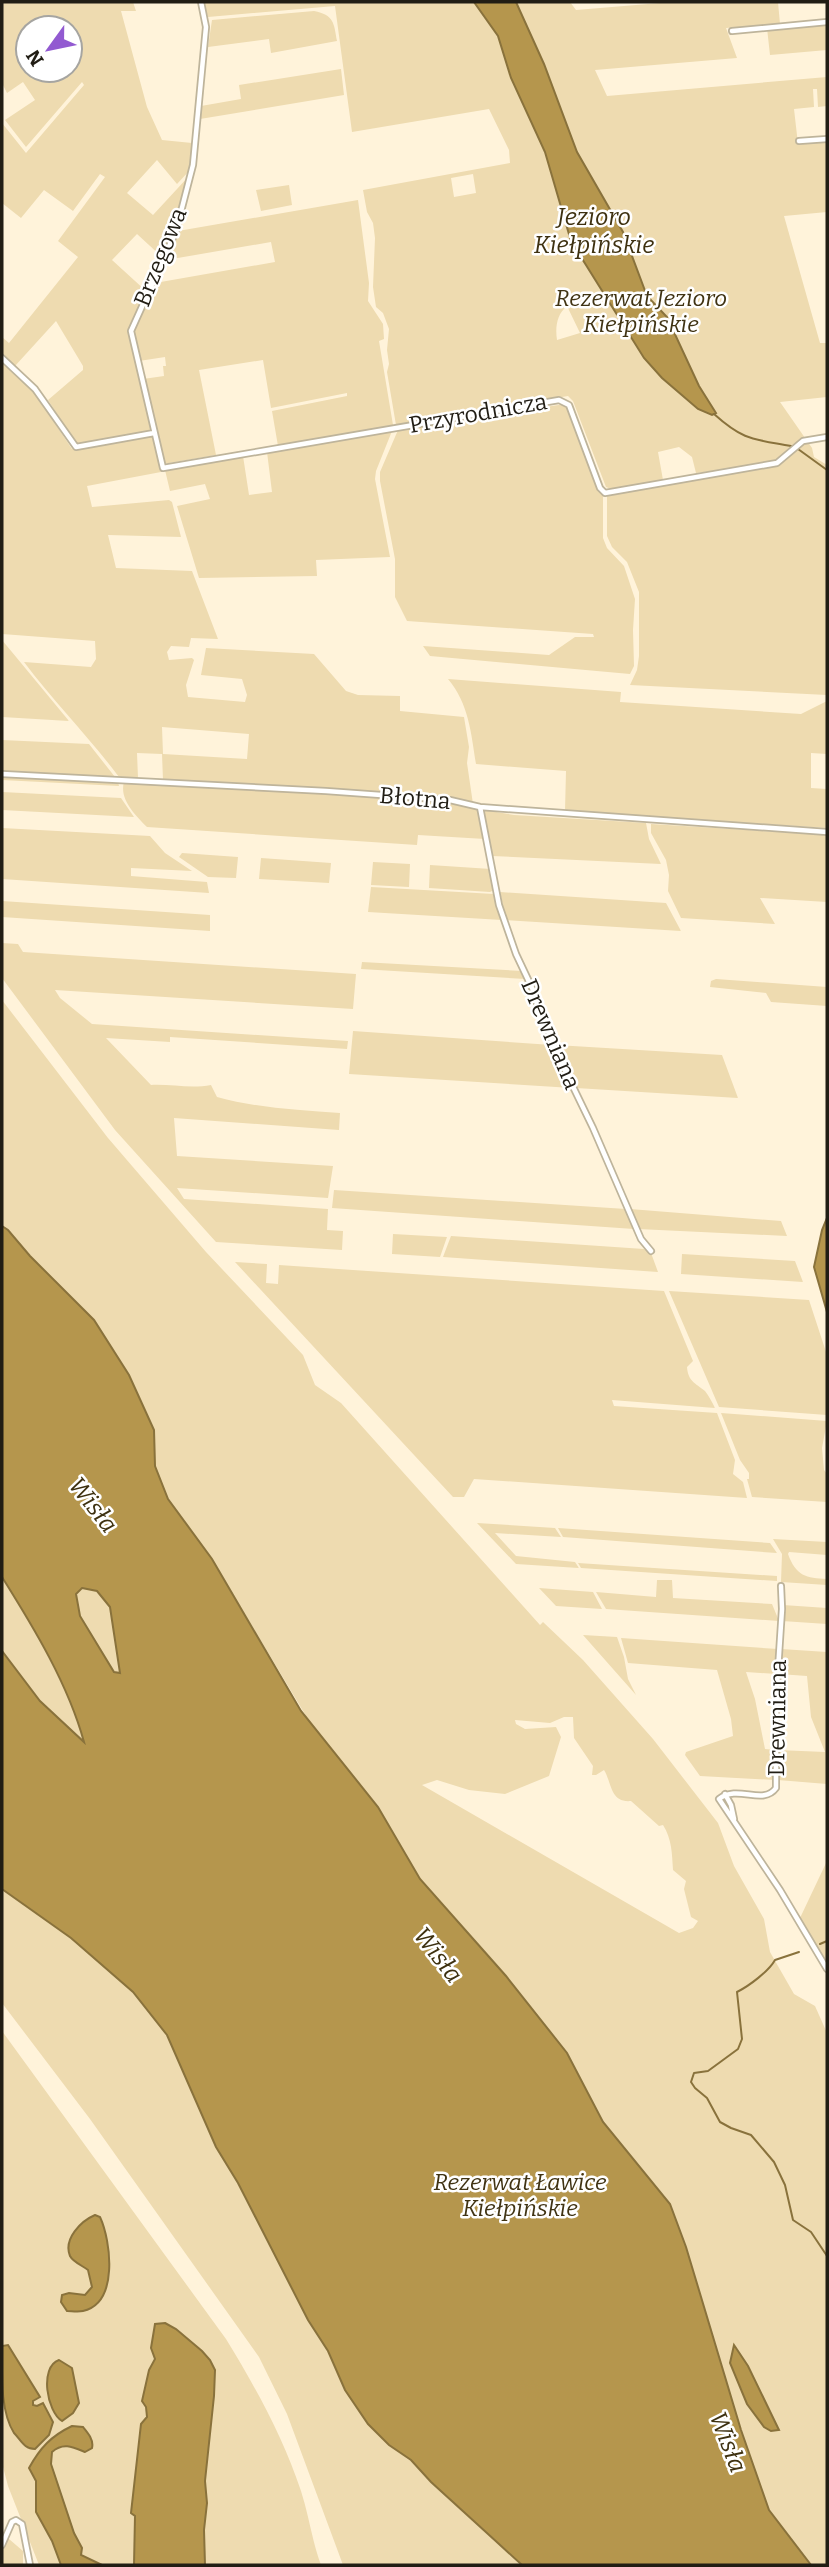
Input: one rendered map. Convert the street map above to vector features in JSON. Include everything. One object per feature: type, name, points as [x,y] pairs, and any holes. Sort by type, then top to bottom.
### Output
[{"type":"street","name":"Brzegowa","points":[[163,468],[131,327],[176,231],[193,165],[206,27],[201,2]]},
{"type":"street","points":[[732,31],[827,22]]},
{"type":"street","points":[[799,141],[827,139]]},
{"type":"street","points":[[2,358],[35,389],[76,447],[154,433]]},
{"type":"street","name":"Przyrodnicza","points":[[163,468],[559,400],[569,405],[600,488],[605,493],[777,463],[808,439],[827,437]]},
{"type":"street","name":"Błotna","points":[[2,774],[340,792],[450,800],[480,807],[827,832]]},
{"type":"street","name":"Drewniana","points":[[480,807],[499,905],[519,962],[641,1238],[651,1251]]},
{"type":"street","name":"Drewniana","points":[[725,1794],[736,1792],[765,1796],[776,1788],[776,1700],[782,1609],[780,1586]]},
{"type":"street","points":[[734,1820],[725,1794],[719,1799],[780,1889],[827,1969]]},
{"type":"street","points":[[2,2545],[12,2522],[16,2520],[22,2524],[30,2565]]},
{"type":"green space","points":[[2,2],[133,2],[136,11],[121,11],[147,107],[162,140],[192,143],[190,170],[177,184],[157,160],[127,193],[153,215],[189,176],[162,257],[137,234],[112,260],[146,291],[128,331],[151,431],[77,445],[48,400],[83,370],[56,321],[15,366],[2,355],[2,337],[9,343],[78,257],[58,241],[105,177],[100,174],[73,211],[44,190],[21,218],[2,203],[2,123],[26,153],[84,85],[84,14],[14,14],[14,84],[20,84],[7,93],[2,83]]},
{"type":"green space","name":"Rezerwat Jezioro Kiełpińskie","points":[[203,2],[570,2],[576,10],[672,2],[778,2],[780,24],[726,28],[737,58],[595,70],[607,96],[827,77],[827,106],[818,107],[817,89],[813,89],[814,107],[794,109],[798,144],[827,142],[827,212],[784,216],[820,343],[827,343],[827,397],[780,402],[812,448],[814,457],[827,465],[827,695],[630,685],[637,670],[639,656],[639,592],[627,562],[612,547],[607,536],[607,496],[718,476],[712,471],[696,473],[692,457],[679,447],[658,452],[663,480],[611,489],[606,487],[573,401],[568,396],[396,425],[387,372],[389,329],[383,313],[376,307],[373,287],[375,238],[363,190],[510,163],[509,150],[489,109],[352,132],[335,6],[208,17]],"holes":[[[473,174],[476,193],[454,197],[451,178]],[[567,306],[580,333],[557,340],[558,321]]]},
{"type":"green space","points":[[314,11],[326,15],[332,21],[337,41],[271,53],[269,39],[208,47],[212,20]]},
{"type":"green space","points":[[827,23],[827,50],[770,55],[767,28]]},
{"type":"green space","points":[[341,69],[344,95],[200,119],[201,106],[241,99],[239,85]]},
{"type":"green space","points":[[24,84],[80,84],[26,147],[5,120],[35,100]]},
{"type":"green space","points":[[289,185],[292,205],[261,211],[256,190]]},
{"type":"green space","points":[[358,200],[369,283],[368,301],[383,324],[384,339],[379,341],[393,425],[278,446],[272,411],[347,396],[347,393],[271,408],[263,360],[199,370],[216,455],[163,464],[143,379],[164,376],[165,357],[139,361],[133,331],[155,283],[275,262],[271,242],[166,260],[178,231]]},
{"type":"green space","points":[[2,361],[34,392],[72,449],[152,435],[161,472],[87,486],[92,507],[169,500],[172,502],[181,537],[108,535],[116,568],[192,571],[218,639],[191,638],[189,647],[171,646],[167,652],[169,660],[194,660],[186,685],[188,697],[245,702],[247,695],[242,679],[201,675],[206,648],[314,654],[346,691],[358,695],[400,696],[400,711],[464,717],[473,804],[438,796],[163,780],[162,754],[137,753],[138,778],[119,777],[24,662],[91,667],[96,659],[95,641],[2,634]],"holes":[[[162,727],[249,734],[247,759],[163,754]]]},
{"type":"green space","points":[[565,404],[598,489],[603,495],[603,538],[607,548],[624,566],[635,599],[634,666],[630,674],[430,656],[423,646],[549,655],[575,637],[594,637],[593,634],[407,621],[395,597],[395,559],[380,481],[380,472],[398,430]]},
{"type":"green space","points":[[392,431],[375,479],[390,557],[316,560],[317,576],[199,578],[177,506],[210,499],[205,484],[170,491],[165,470],[243,456],[249,495],[272,492],[267,452]]},
{"type":"green space","points":[[2,640],[69,721],[2,717]]},
{"type":"green space","points":[[448,679],[621,692],[620,702],[801,714],[827,701],[827,754],[811,753],[811,788],[827,789],[827,828],[565,811],[566,771],[476,764],[465,709]]},
{"type":"green space","points":[[2,740],[89,744],[115,777],[2,772]]},
{"type":"green space","points":[[2,776],[118,782],[119,786],[2,780]]},
{"type":"green space","points":[[124,782],[455,802],[479,807],[485,839],[418,835],[417,845],[147,827],[126,801]]},
{"type":"green space","points":[[2,792],[121,798],[134,817],[2,810]]},
{"type":"green space","points":[[484,810],[514,815],[646,823],[649,839],[661,864],[492,856]]},
{"type":"green space","points":[[651,824],[827,835],[827,902],[760,898],[775,924],[681,918],[668,891],[666,860],[651,833]]},
{"type":"green space","points":[[2,828],[150,836],[165,853],[192,871],[131,868],[131,876],[207,882],[209,893],[2,879]]},
{"type":"green space","points":[[182,853],[238,857],[236,878],[208,877],[179,857]]},
{"type":"green space","points":[[261,858],[331,863],[329,883],[259,879]]},
{"type":"green space","points":[[373,862],[410,864],[409,887],[371,885]]},
{"type":"green space","points":[[430,865],[491,869],[494,890],[490,892],[429,888]]},
{"type":"green space","points":[[371,887],[494,894],[502,920],[368,912]]},
{"type":"green space","points":[[500,892],[666,903],[681,931],[506,920]]},
{"type":"green space","points":[[2,901],[210,915],[210,931],[2,917]]},
{"type":"green space","points":[[2,943],[18,944],[23,952],[356,974],[353,1009],[55,990],[60,998],[92,1024],[348,1041],[347,1049],[170,1037],[170,1042],[106,1038],[151,1085],[211,1085],[217,1097],[232,1101],[340,1113],[339,1130],[174,1118],[177,1156],[333,1166],[328,1198],[177,1188],[184,1199],[328,1209],[327,1230],[343,1231],[342,1250],[216,1242],[115,1130],[2,978]]},
{"type":"green space","points":[[362,962],[522,971],[525,979],[361,969]]},
{"type":"green space","points":[[716,979],[827,987],[827,1006],[771,1002],[766,993],[710,987],[711,981]]},
{"type":"green space","name":"Rezerwat Ławice Kiełpińskie","points":[[2,1000],[108,1138],[206,1252],[303,1355],[315,1385],[341,1403],[540,1625],[543,1622],[583,1660],[653,1739],[718,1823],[734,1866],[764,1919],[770,1952],[794,1994],[815,2006],[827,2033],[827,2565],[343,2565],[287,2414],[259,2357],[90,2119],[2,2003],[2,1242],[247,1682],[306,1716],[212,1559],[168,1499],[155,1466],[154,1430],[143,1407],[30,1256],[2,1226]],"holes":[[[564,1717],[573,1717],[574,1738],[593,1766],[592,1775],[604,1770],[619,1799],[631,1801],[666,1830],[672,1852],[673,1870],[686,1881],[684,1889],[691,1917],[698,1921],[693,1928],[679,1933],[422,1785],[437,1780],[469,1790],[505,1794],[549,1776],[561,1737],[556,1727],[525,1729],[516,1724],[515,1720],[550,1723]]]},
{"type":"green space","points":[[353,1031],[552,1045],[572,1088],[349,1074]]},
{"type":"green space","points":[[556,1045],[722,1055],[738,1098],[576,1088]]},
{"type":"green space","points":[[334,1190],[626,1209],[634,1229],[332,1208]]},
{"type":"green space","points":[[630,1209],[781,1221],[787,1236],[638,1229]]},
{"type":"green space","points":[[393,1234],[447,1237],[440,1257],[392,1254]]},
{"type":"green space","points":[[451,1236],[644,1249],[651,1253],[658,1272],[443,1257]]},
{"type":"green space","points":[[682,1254],[795,1261],[803,1282],[681,1274]]},
{"type":"green space","points":[[235,1262],[267,1264],[266,1283],[278,1284],[279,1265],[664,1291],[693,1361],[687,1367],[689,1376],[705,1391],[715,1408],[612,1400],[614,1406],[717,1413],[735,1460],[733,1474],[743,1482],[747,1498],[474,1479],[464,1497],[453,1497]]},
{"type":"green space","points":[[669,1291],[809,1300],[827,1355],[827,1415],[719,1407]]},
{"type":"green space","points":[[721,1413],[827,1421],[822,1448],[824,1470],[827,1474],[827,1502],[752,1497],[747,1479],[749,1473],[740,1460]]},
{"type":"green space","points":[[477,1523],[555,1528],[561,1537],[495,1533],[516,1556],[575,1562],[579,1568],[516,1564]]},
{"type":"green space","points":[[558,1528],[770,1543],[777,1553],[563,1537]]},
{"type":"green space","points":[[773,1539],[827,1542],[827,1555],[788,1554],[798,1571],[813,1578],[827,1579],[827,1585],[781,1582],[782,1554]]},
{"type":"green space","points":[[578,1563],[777,1576],[777,1581],[581,1568]]},
{"type":"green space","points":[[657,1580],[672,1580],[673,1598],[772,1604],[779,1621],[606,1609],[596,1592],[656,1597]]},
{"type":"green space","points":[[539,1588],[593,1592],[602,1609],[556,1606]]},
{"type":"green space","points":[[783,1605],[827,1608],[827,1624],[782,1621]]},
{"type":"green space","points":[[583,1635],[617,1637],[628,1679],[636,1695]]},
{"type":"green space","points":[[621,1638],[778,1649],[777,1674],[746,1672],[755,1699],[765,1749],[775,1750],[775,1780],[700,1776],[685,1755],[686,1752],[733,1736],[717,1670],[628,1663]]},
{"type":"green space","points":[[781,1649],[827,1652],[827,1784],[778,1780],[778,1750],[825,1752],[811,1717],[807,1676],[779,1674]]},
{"type":"green space","points":[[827,1861],[827,1964],[800,1918]]},
{"type":"green space","points":[[2,2031],[237,2357],[286,2451],[304,2500],[321,2565],[39,2565],[8,2486],[2,2463]]},
{"type":"green space","points":[[2,2533],[23,2551],[23,2565],[2,2565]]},
{"type":"water","name":"Jezioro Kiełpińskie","points":[[474,2],[516,2],[544,64],[577,152],[623,232],[647,296],[667,317],[699,386],[716,413],[712,415],[698,409],[662,378],[644,358],[571,241],[545,152],[511,78],[498,36]]},
{"type":"water","points":[[827,1218],[827,1312],[814,1267]]},
{"type":"water","name":"Rezerwat Ławice Kiełpińskie","points":[[2,1226],[94,1320],[129,1375],[154,1430],[155,1466],[168,1499],[212,1559],[301,1711],[378,1807],[420,1879],[506,1976],[567,2053],[603,2122],[670,2204],[769,2510],[811,2565],[522,2565],[431,2482],[411,2460],[389,2445],[368,2424],[345,2390],[328,2351],[308,2320],[238,2183],[216,2147],[167,2035],[133,1992],[71,1938],[2,1889],[2,1651],[40,1701],[84,1742],[59,1678],[38,1636],[2,1577]],"holes":[[[82,1588],[97,1591],[110,1607],[120,1673],[114,1672],[80,1616],[76,1594]]]},
{"type":"water","points":[[95,2215],[100,2217],[107,2241],[107,2284],[95,2306],[83,2311],[67,2311],[61,2302],[62,2295],[85,2295],[92,2287],[88,2270],[71,2258],[68,2250],[75,2231]]},
{"type":"water","points":[[165,2323],[202,2351],[215,2370],[205,2481],[205,2565],[134,2565],[135,2516],[131,2513],[141,2424],[147,2417],[142,2401],[149,2370],[155,2359],[151,2348],[155,2324]]},
{"type":"water","points":[[8,2345],[40,2397],[33,2401],[33,2405],[43,2403],[53,2422],[49,2435],[35,2449],[25,2446],[14,2433],[6,2414],[2,2346]]},
{"type":"water","points":[[734,2345],[748,2366],[779,2430],[771,2431],[764,2427],[747,2404],[730,2363]]},
{"type":"water","points":[[59,2360],[72,2368],[79,2403],[73,2413],[62,2421],[52,2409],[47,2390],[49,2371]]},
{"type":"water","points":[[72,2426],[83,2427],[89,2434],[92,2448],[85,2452],[72,2447],[60,2447],[52,2452],[51,2464],[74,2533],[82,2548],[81,2555],[102,2565],[61,2565],[36,2512],[36,2481],[29,2468],[47,2443]]},
{"type":"waterway","points":[[714,414],[750,438],[791,446]]},
{"type":"waterway","points":[[798,449],[827,470]]},
{"type":"waterway","points":[[820,1944],[827,1941]]},
{"type":"waterway","points":[[799,1952],[775,1960],[758,1978],[737,1992],[742,2039],[738,2049],[708,2071],[694,2073],[691,2082],[707,2098],[720,2122],[751,2135],[774,2162],[785,2185],[793,2220],[811,2232],[827,2256]]},
{"type":"water label","name":"Wisła","points":[[93,1505]]},
{"type":"water label","name":"Wisła","points":[[438,1955]]},
{"type":"water label","name":"Wisła","points":[[728,2442]]}]
